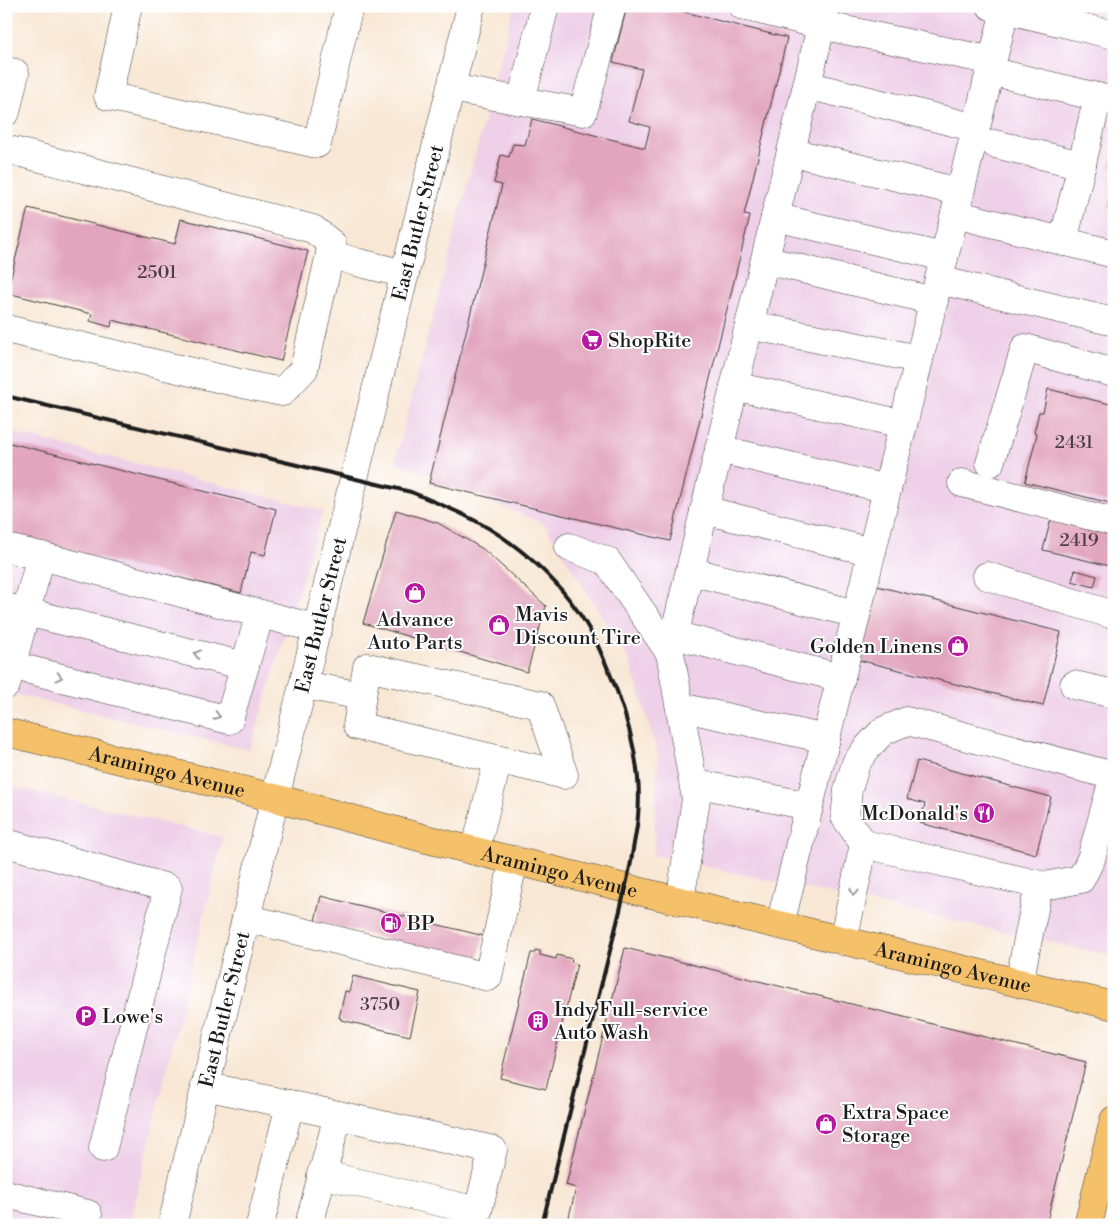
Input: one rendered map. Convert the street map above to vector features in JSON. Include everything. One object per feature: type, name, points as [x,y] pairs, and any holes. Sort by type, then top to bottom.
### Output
[{"type":"main road","name":"Aramingo Avenue","points":[[6,732],[275,798],[475,851],[680,902],[1114,1006]]},
{"type":"main road","points":[[1088,1225],[1114,1120]]},
{"type":"street","points":[[128,6],[108,96],[317,144],[349,6]]},
{"type":"street","name":"East Butler Street","points":[[172,1225],[275,798],[471,6]]},
{"type":"street","points":[[521,102],[545,6]]},
{"type":"street","points":[[451,88],[582,112],[612,6]]},
{"type":"street","points":[[743,6],[824,16],[1106,99],[1082,164],[1063,242]]},
{"type":"street","points":[[780,925],[957,203],[985,136],[992,66],[1001,7],[1073,16],[1114,35]]},
{"type":"street","points":[[680,902],[696,799],[680,707],[672,644],[824,16]]},
{"type":"street","points":[[6,70],[16,73],[6,112]]},
{"type":"street","points":[[807,86],[1082,164]]},
{"type":"street","points":[[6,149],[313,229],[332,244],[304,368],[282,392],[6,330]]},
{"type":"street","points":[[791,152],[957,203],[1063,242],[1114,254]]},
{"type":"street","points":[[775,217],[939,279],[1114,322]]},
{"type":"street","points":[[330,254],[405,274]]},
{"type":"street","points":[[765,260],[939,279]]},
{"type":"street","points":[[749,325],[919,359]]},
{"type":"street","points":[[990,462],[1025,348],[1114,372]]},
{"type":"street","points":[[734,386],[903,424]]},
{"type":"street","points":[[719,449],[887,489]]},
{"type":"street","points":[[962,483],[1114,522]]},
{"type":"street","points":[[704,510],[872,552]]},
{"type":"street","points":[[569,547],[607,561],[672,644],[840,678]]},
{"type":"street","points":[[6,548],[318,629]]},
{"type":"street","points":[[41,556],[16,610],[8,671],[229,720],[260,614]]},
{"type":"street","points":[[690,571],[856,614]]},
{"type":"street","points":[[986,576],[1114,614]]},
{"type":"street","points":[[16,610],[245,666]]},
{"type":"street","points":[[367,667],[540,705],[564,775],[357,726],[362,696],[367,667]]},
{"type":"street","points":[[304,684],[362,696]]},
{"type":"street","points":[[1074,685],[1114,694]]},
{"type":"street","points":[[680,707],[826,739]]},
{"type":"street","points":[[907,721],[1114,776],[1091,859],[1081,879],[1045,886],[1039,885],[864,844],[845,817],[848,790],[856,763],[883,731],[907,721]]},
{"type":"street","points":[[475,851],[498,760]]},
{"type":"street","points":[[694,783],[809,806]]},
{"type":"street","points":[[6,843],[168,888],[103,1148]]},
{"type":"street","points":[[843,941],[864,844]]},
{"type":"street","points":[[246,918],[488,978],[514,860]]},
{"type":"street","points":[[1019,983],[1039,885]]},
{"type":"street","points":[[206,1086],[492,1150],[478,1211],[321,1174]]},
{"type":"street","points":[[260,1225],[290,1104]]},
{"type":"street","points":[[309,1225],[338,1115]]},
{"type":"street","points":[[6,1194],[87,1219]]},
{"type":"shaded area","points":[[514,6],[1114,6],[1114,935],[1109,955],[653,855],[658,755],[630,661],[544,524],[395,461]]},
{"type":"shaded area","points":[[6,431],[323,511],[250,750],[6,692]]},
{"type":"shaded area","name":"Lowe's","points":[[6,785],[223,837],[129,1225],[6,1225]]},
{"type":"building","name":"ShopRite","points":[[627,6],[661,6],[787,38],[744,215],[750,216],[670,541],[429,483],[502,185],[494,183],[501,155],[509,157],[513,144],[525,145],[532,119],[645,148],[650,127],[629,121],[642,69],[613,62]]},
{"type":"building","points":[[1114,151],[1114,169],[1109,168]]},
{"type":"building","points":[[1110,184],[1114,184],[1114,210],[1108,208],[1112,190],[1109,189]]},
{"type":"building","points":[[28,208],[175,244],[181,219],[308,251],[281,361],[112,320],[111,327],[90,321],[92,314],[7,293]]},
{"type":"building","points":[[1048,389],[1114,405],[1114,504],[1025,482],[1037,434],[1034,433],[1039,412],[1043,412]]},
{"type":"building","points":[[6,442],[276,509],[265,555],[251,552],[241,593],[6,535]]},
{"type":"building","points":[[396,510],[438,523],[483,549],[546,606],[527,672],[363,623]]},
{"type":"building","points":[[1052,515],[1114,531],[1114,567],[1043,550]]},
{"type":"building","points":[[1075,570],[1097,576],[1094,587],[1072,581]]},
{"type":"building","name":"Golden Linens","points":[[873,585],[1061,632],[1043,706],[855,659]]},
{"type":"building","name":"McDonald's","points":[[917,761],[1051,797],[1036,854],[920,823],[925,804],[907,799]]},
{"type":"building","points":[[321,896],[484,936],[477,962],[315,921]]},
{"type":"building","name":"Extra Space Storage","points":[[625,948],[1086,1062],[1046,1225],[567,1225],[576,1188],[566,1185]]},
{"type":"building","name":"Indy Full-service Auto Wash","points":[[536,950],[540,951],[540,955],[556,959],[557,955],[572,959],[571,962],[577,964],[546,1089],[500,1078],[531,953],[535,953]]},
{"type":"building","points":[[353,976],[420,992],[410,1036],[339,1018],[345,991],[349,992]]},
{"type":"railway","points":[[6,396],[411,492],[456,511],[502,537],[521,551],[555,583],[584,620],[604,659],[627,721],[637,768],[638,816],[624,895],[542,1225]]},
{"type":"place","name":"ShopRite","points":[[592,340]]},
{"type":"place","name":"Advance Auto Parts","points":[[415,593]]},
{"type":"place","name":"Mavis Discount Tire","points":[[499,625]]},
{"type":"place","name":"Golden Linens","points":[[958,646]]},
{"type":"place","name":"McDonald's","points":[[984,813]]},
{"type":"place","name":"BP","points":[[391,923]]},
{"type":"place","name":"Lowe's","points":[[86,1016]]},
{"type":"place","name":"Indy Full-service Auto Wash","points":[[538,1021]]},
{"type":"place","name":"Extra Space Storage","points":[[826,1124]]}]
